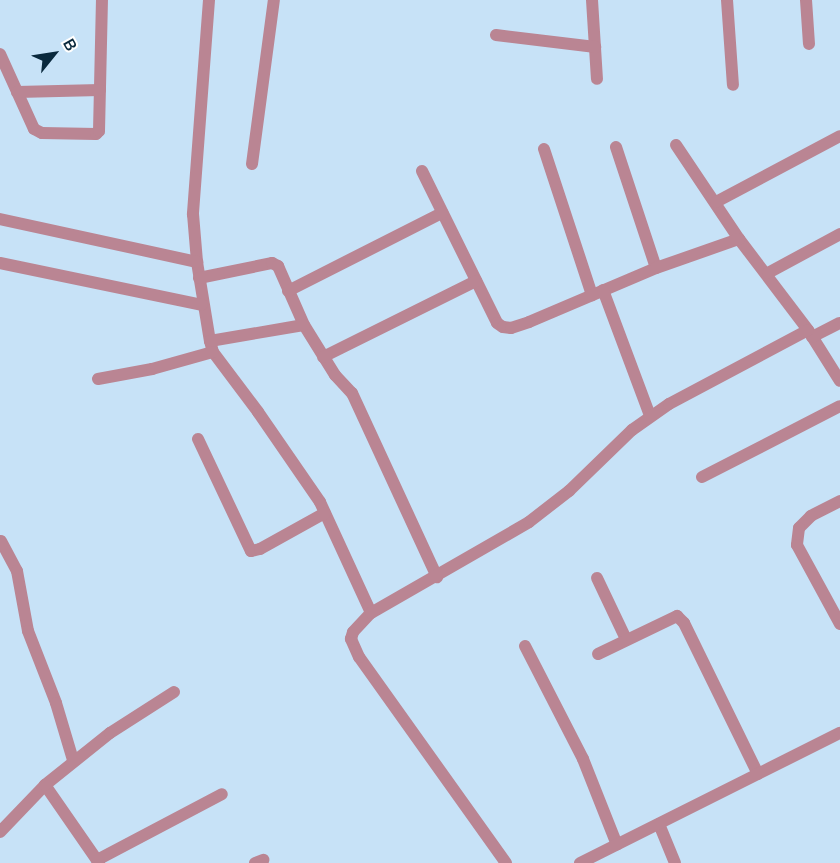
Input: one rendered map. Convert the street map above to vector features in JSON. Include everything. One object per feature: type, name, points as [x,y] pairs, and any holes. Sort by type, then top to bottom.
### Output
[{"type":"street","points":[[0,54],[34,129],[42,134],[89,135],[99,131],[102,0]]},
{"type":"street","points":[[209,0],[193,214],[202,305],[211,346],[270,429],[325,513],[371,613]]},
{"type":"street","points":[[252,164],[274,0]]},
{"type":"street","points":[[592,0],[597,79]]},
{"type":"street","points":[[727,0],[733,85]]},
{"type":"street","points":[[806,0],[810,44]]},
{"type":"street","points":[[496,35],[595,47]]},
{"type":"street","points":[[17,92],[100,90]]},
{"type":"street","points":[[716,202],[840,136]]},
{"type":"street","points":[[676,145],[740,239],[768,273],[840,381]]},
{"type":"street","points":[[616,147],[656,268]]},
{"type":"street","points":[[544,149],[598,292],[651,416]]},
{"type":"street","points":[[422,171],[497,323],[511,328],[656,268],[740,239]]},
{"type":"street","points":[[288,291],[442,213]]},
{"type":"street","points":[[0,219],[197,262]]},
{"type":"street","points":[[768,273],[840,234]]},
{"type":"street","points":[[0,263],[202,305]]},
{"type":"street","points":[[199,278],[275,264],[304,325],[323,357],[338,380],[352,393],[437,577]]},
{"type":"street","points":[[323,357],[477,281]]},
{"type":"street","points":[[506,863],[354,649],[351,639],[353,632],[371,613],[520,528],[551,506],[651,416],[732,368],[840,323]]},
{"type":"street","points":[[98,379],[152,369],[211,346],[304,325]]},
{"type":"street","points":[[702,477],[840,406]]},
{"type":"street","points":[[198,439],[251,551],[260,549],[325,513]]},
{"type":"street","points":[[840,501],[811,516],[799,528],[797,545],[840,624]]},
{"type":"street","points":[[1,541],[16,571],[28,631],[56,703],[74,760]]},
{"type":"street","points":[[597,578],[626,639]]},
{"type":"street","points":[[598,654],[677,616],[684,624],[758,774]]},
{"type":"street","points":[[525,646],[583,759],[617,844]]},
{"type":"street","points":[[0,832],[45,785],[74,760],[174,692]]},
{"type":"street","points":[[587,861],[840,733]]},
{"type":"street","points":[[45,785],[98,861],[222,794]]},
{"type":"street","points":[[659,824],[675,863]]}]
